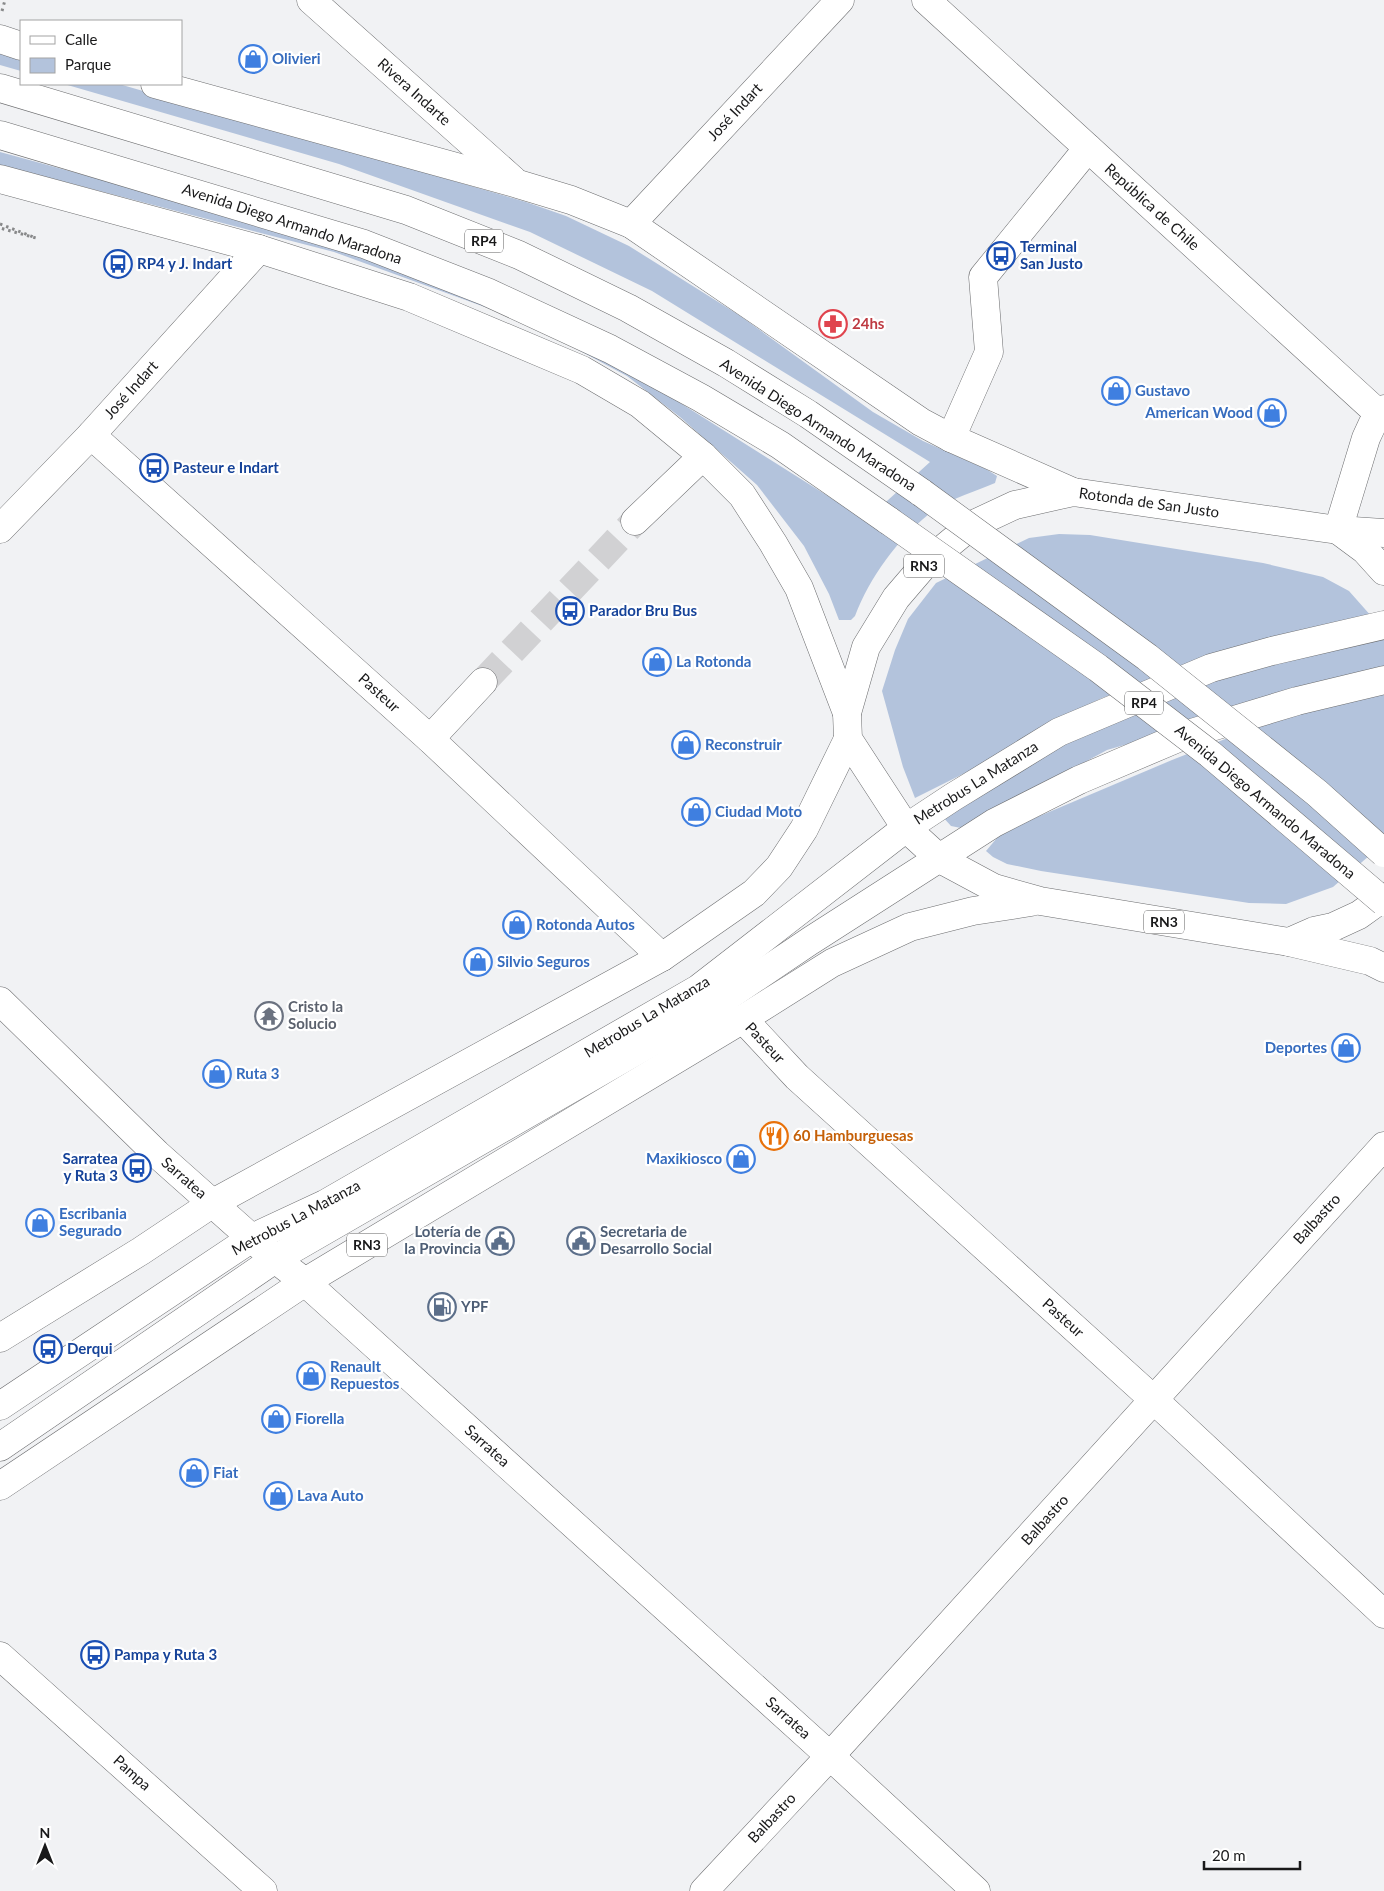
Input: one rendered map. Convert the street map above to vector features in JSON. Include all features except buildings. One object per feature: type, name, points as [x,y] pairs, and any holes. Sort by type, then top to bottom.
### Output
[{"type":"main road","name":"Rivera Indarte","points":[[311,0],[518,184]]},
{"type":"main road","name":"José Indart","points":[[631,224],[840,0]]},
{"type":"main road","name":"República de Chile","points":[[926,0],[1382,412]]},
{"type":"main road","points":[[0,39],[20,46]]},
{"type":"main road","points":[[159,85],[518,184],[571,200],[631,224],[920,422],[951,438],[1073,492]]},
{"type":"main road","name":"Avenida Diego Armando Maradona","points":[[0,88],[406,210],[519,255],[628,308],[726,363],[808,414],[922,493],[1146,657],[1317,794],[1384,853]]},
{"type":"main road","name":"Avenida Diego Armando Maradona","points":[[0,136],[364,244],[487,292],[610,349],[701,398],[780,445],[1098,668],[1210,754],[1384,902]]},
{"type":"main road","points":[[951,438],[989,352],[983,276],[1088,148]]},
{"type":"main road","points":[[0,179],[259,249],[409,297],[582,370],[640,404],[703,456],[742,495],[799,588],[847,712]]},
{"type":"main road","name":"José Indart","points":[[0,529],[91,435],[259,249]]},
{"type":"main road","points":[[1382,412],[1372,424],[1366,438],[1338,530],[1384,533]]},
{"type":"main road","name":"Pasteur","points":[[91,435],[430,739],[662,958]]},
{"type":"main road","points":[[635,521],[703,456]]},
{"type":"main road","name":"Rotonda de San Justo","points":[[848,739],[847,712],[866,646],[896,598],[926,564],[972,525],[1015,505],[1073,492],[1338,530],[1365,550],[1384,571]]},
{"type":"main road","name":"Metrobus La Matanza","points":[[0,1406],[252,1238],[325,1204],[698,989],[906,828],[1060,732],[1211,668],[1272,651],[1384,625]]},
{"type":"main road","name":"Metrobus La Matanza","points":[[0,1446],[274,1259],[709,1009],[994,823],[1079,780],[1185,735],[1296,701],[1384,680]]},
{"type":"main road","points":[[430,739],[482,682]]},
{"type":"main road","name":"RN3","points":[[848,739],[906,828],[940,859],[994,888],[1040,901],[1289,942]]},
{"type":"main road","name":"RN3","points":[[0,1338],[141,1251],[213,1203],[662,958],[754,892],[779,867],[804,829],[848,739]]},
{"type":"main road","points":[[1289,942],[1314,931],[1333,927],[1358,915],[1384,897]]},
{"type":"main road","name":"RN3","points":[[0,1486],[305,1282],[743,1019],[832,963],[910,927],[973,911],[1040,901]]},
{"type":"main road","points":[[1289,942],[1370,961],[1384,968]]},
{"type":"main road","name":"Sarratea","points":[[0,1001],[157,1154],[274,1259],[305,1282],[830,1756],[976,1891]]},
{"type":"main road","name":"Pasteur","points":[[743,1019],[796,1077],[1154,1400],[1384,1614]]},
{"type":"main road","name":"Balbastro","points":[[704,1891],[830,1756],[1384,1146]]},
{"type":"main road","name":"Pampa","points":[[0,1656],[263,1891]]},
{"type":"path","points":[[0,224],[36,238],[0,228]]},
{"type":"green space","points":[[0,49],[20,55],[20,71],[0,65]]},
{"type":"green space","points":[[67,85],[122,85],[526,202],[566,216],[629,246],[739,315],[873,412],[923,441],[986,469],[997,476],[995,483],[944,504],[917,524],[895,547],[877,573],[868,587],[855,616],[851,620],[839,620],[829,594],[804,546],[757,485],[680,417],[627,376],[526,322],[334,252],[0,165],[0,152],[326,241],[531,321],[647,382],[866,520],[930,462],[652,291],[530,232],[339,164]]},
{"type":"green space","points":[[1059,534],[1090,535],[1263,563],[1323,577],[1349,591],[1372,617],[1207,661],[1102,698],[1048,724],[977,767],[915,798],[903,767],[882,691],[895,650],[908,619],[936,583],[1029,538]]},
{"type":"green space","points":[[1384,637],[1384,670],[1107,750],[961,828],[951,826],[942,816],[1063,742],[1236,666]]},
{"type":"green space","points":[[1384,689],[1384,843],[1333,887],[1286,904],[1249,903],[1041,871],[1007,864],[986,851],[1002,832],[1172,760],[1281,717]]},
{"type":"tunnel","points":[[483,682],[635,521]]},
{"type":"place","name":"Olivieri","points":[[253,59]]},
{"type":"place","name":"Terminal San Justo","points":[[1001,256]]},
{"type":"place","name":"RP4 y J. Indart","points":[[118,264]]},
{"type":"place","name":"24hs","points":[[833,324]]},
{"type":"place","name":"Gustavo","points":[[1116,391]]},
{"type":"place","name":"American Wood","points":[[1272,413]]},
{"type":"place","name":"Pasteur e Indart","points":[[154,468]]},
{"type":"place","name":"Parador Bru Bus","points":[[570,611]]},
{"type":"place","name":"La Rotonda","points":[[657,662]]},
{"type":"place","name":"Reconstruir","points":[[686,745]]},
{"type":"place","name":"Ciudad Moto","points":[[696,812]]},
{"type":"place","name":"Rotonda Autos","points":[[517,925]]},
{"type":"place","name":"Silvio Seguros","points":[[478,962]]},
{"type":"place","name":"Cristo la Solucio","points":[[269,1016]]},
{"type":"place","name":"Deportes","points":[[1346,1048]]},
{"type":"place","name":"Ruta 3","points":[[217,1074]]},
{"type":"place","name":"60 Hamburguesas","points":[[774,1136]]},
{"type":"place","name":"Maxikiosco","points":[[741,1159]]},
{"type":"place","name":"Sarratea y Ruta 3","points":[[137,1168]]},
{"type":"place","name":"Escribania Segurado","points":[[40,1223]]},
{"type":"place","name":"Lotería de la Provincia","points":[[500,1241]]},
{"type":"place","name":"Secretaria de Desarrollo Social","points":[[581,1241]]},
{"type":"place","name":"YPF","points":[[442,1307]]},
{"type":"place","name":"Derqui","points":[[48,1349]]},
{"type":"place","name":"Renault Repuestos","points":[[311,1376]]},
{"type":"place","name":"Fiorella","points":[[276,1419]]},
{"type":"place","name":"Fiat","points":[[194,1473]]},
{"type":"place","name":"Lava Auto","points":[[278,1496]]},
{"type":"place","name":"Pampa y Ruta 3","points":[[95,1655]]}]
